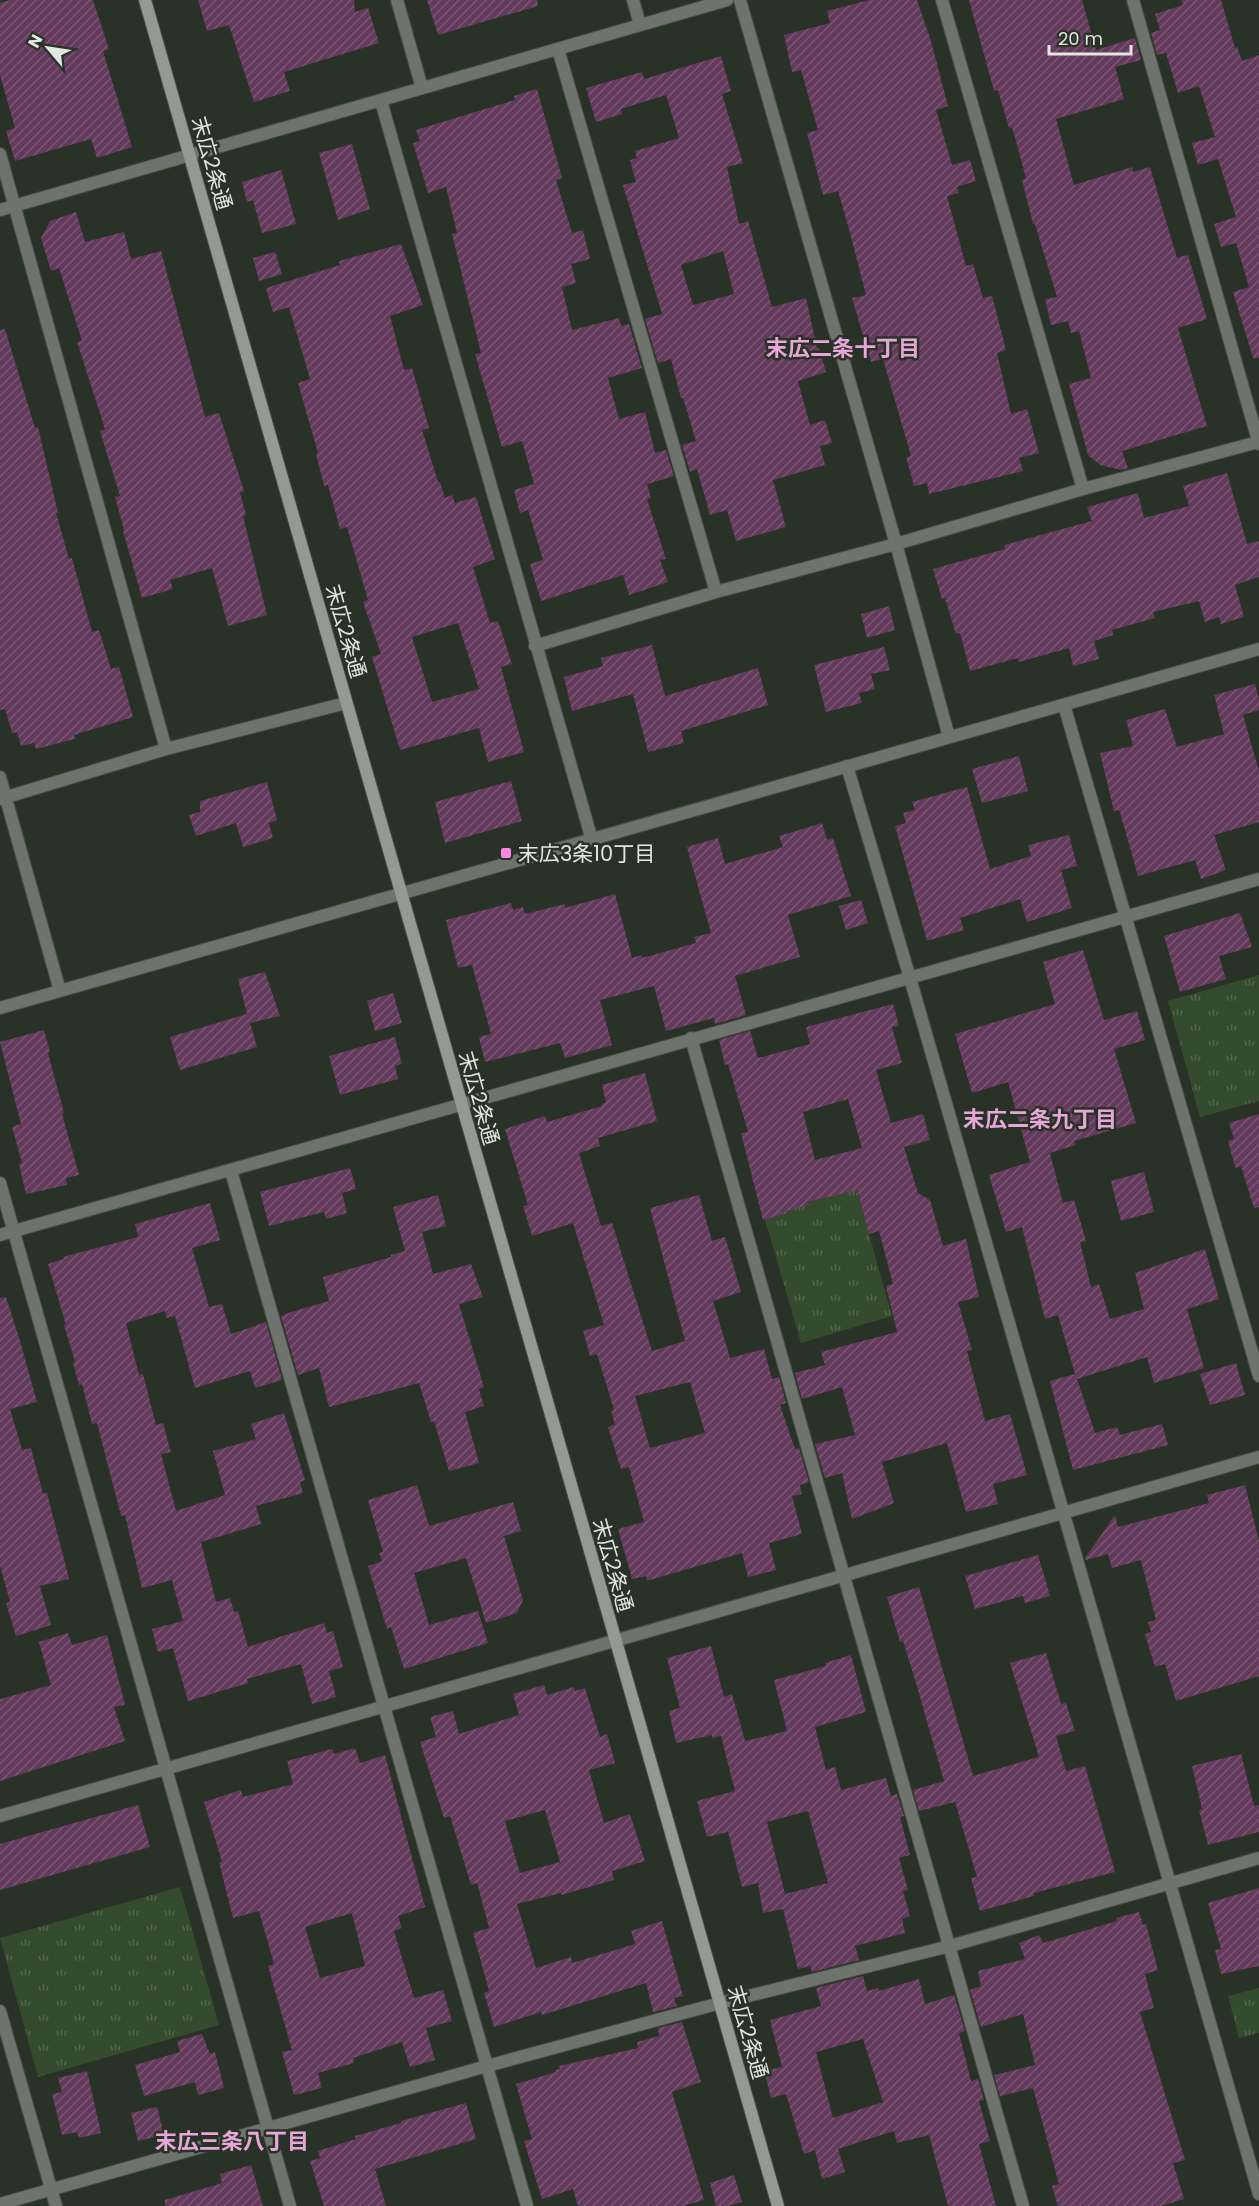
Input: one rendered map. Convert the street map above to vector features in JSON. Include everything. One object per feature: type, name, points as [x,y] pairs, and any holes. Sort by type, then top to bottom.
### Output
[{"type":"street","name":"末広2条通","points":[[145,0],[778,2206]]},
{"type":"street","points":[[396,0],[422,88]]},
{"type":"street","points":[[633,0],[640,25]]},
{"type":"street","points":[[0,210],[727,0]]},
{"type":"street","points":[[740,0],[949,737]]},
{"type":"street","points":[[942,0],[1083,489]]},
{"type":"street","points":[[535,646],[716,592],[896,544],[1083,489],[1259,443],[1133,0]]},
{"type":"street","points":[[558,49],[716,592]]},
{"type":"street","points":[[381,101],[592,840]]},
{"type":"street","points":[[0,154],[166,749]]},
{"type":"street","points":[[0,1008],[1259,649]]},
{"type":"street","points":[[3,798],[166,749],[346,703]]},
{"type":"street","points":[[1064,705],[1259,1376]]},
{"type":"street","points":[[847,766],[1259,2194]]},
{"type":"street","points":[[0,777],[3,798],[60,991]]},
{"type":"street","points":[[0,1235],[1259,879]]},
{"type":"street","points":[[691,1038],[1023,2206]]},
{"type":"street","points":[[231,1171],[527,2206]]},
{"type":"street","points":[[0,1183],[290,2206]]},
{"type":"street","points":[[0,1816],[845,1577],[1259,1457]]},
{"type":"street","points":[[0,2204],[487,2066],[720,2003],[950,1946],[1259,1858]]},
{"type":"street","points":[[0,2011],[56,2206]]},
{"type":"green space","points":[[1259,975],[1259,1101],[1200,1117],[1168,1001]]},
{"type":"green space","points":[[856,1188],[892,1316],[801,1343],[764,1216]]},
{"type":"green space","points":[[180,1887],[219,2025],[38,2077],[0,1938]]},
{"type":"green space","points":[[1259,1988],[1259,2033],[1239,2038],[1228,1996]]},
{"type":"building","points":[[10,0],[93,0],[109,49],[103,51],[132,147],[97,158],[91,139],[15,161],[6,131],[15,128],[0,75],[0,3]]},
{"type":"building","points":[[198,0],[354,0],[355,12],[368,8],[379,43],[284,72],[290,91],[254,102],[229,25],[207,31]]},
{"type":"building","points":[[427,0],[537,0],[538,6],[438,35]]},
{"type":"building","points":[[869,0],[917,0],[931,41],[948,106],[936,110],[952,165],[970,160],[976,181],[957,187],[959,193],[947,196],[966,266],[973,264],[983,298],[992,296],[1006,350],[997,353],[1011,414],[1027,409],[1039,453],[1019,458],[1023,471],[929,494],[927,483],[914,486],[906,457],[911,456],[883,359],[871,362],[852,298],[866,295],[849,229],[838,191],[823,195],[807,133],[818,130],[801,70],[792,72],[784,35],[830,23],[827,11]]},
{"type":"building","points":[[969,0],[1082,0],[1096,50],[1135,38],[1141,60],[1115,67],[1124,99],[1056,119],[1074,185],[1132,167],[1133,172],[1150,167],[1177,258],[1188,255],[1207,319],[1178,328],[1207,426],[1122,451],[1128,468],[1121,470],[1100,465],[1088,455],[1069,384],[1091,378],[1079,331],[1071,333],[1068,321],[1051,325],[1045,299],[1057,297],[1035,224],[1033,224],[1022,180],[1026,178],[1012,127],[1009,128],[998,90],[994,91]]},
{"type":"building","points":[[1181,0],[1221,0],[1235,48],[1237,47],[1242,61],[1259,55],[1259,358],[1253,358],[1233,292],[1249,287],[1236,243],[1221,247],[1214,224],[1236,217],[1218,159],[1198,165],[1192,143],[1215,137],[1199,86],[1178,93],[1166,53],[1157,55],[1151,33],[1160,30],[1155,14],[1183,5]]},
{"type":"building","points":[[721,56],[731,91],[722,94],[743,163],[727,167],[739,224],[748,221],[772,307],[806,298],[817,348],[819,348],[826,372],[798,381],[810,425],[825,420],[832,443],[820,446],[825,465],[773,480],[786,527],[736,541],[727,510],[710,515],[697,469],[690,472],[682,445],[696,441],[683,398],[681,398],[671,359],[658,363],[645,319],[662,314],[623,185],[636,182],[630,160],[637,158],[635,151],[679,138],[666,95],[621,109],[622,114],[596,122],[586,88],[642,72],[644,79]],"holes":[[[723,251],[734,294],[693,305],[681,265]]]},
{"type":"building","points":[[537,89],[562,178],[556,180],[572,233],[583,230],[590,259],[571,264],[576,283],[562,287],[572,330],[619,318],[621,326],[629,324],[642,368],[608,378],[619,419],[645,412],[655,453],[666,450],[674,476],[647,484],[651,498],[647,499],[666,559],[660,560],[668,582],[629,595],[623,575],[541,601],[530,564],[543,560],[528,510],[520,513],[514,490],[534,484],[522,441],[502,447],[475,354],[481,353],[452,234],[457,233],[446,187],[428,193],[413,143],[420,141],[416,130],[515,100],[514,96]]},
{"type":"building","points":[[352,144],[370,209],[338,220],[319,153]]},
{"type":"building","points":[[281,170],[296,224],[262,233],[253,200],[247,202],[242,182]]},
{"type":"building","points":[[76,212],[85,242],[124,232],[131,259],[161,251],[205,417],[219,413],[244,491],[240,493],[246,515],[243,516],[267,615],[228,626],[212,568],[170,580],[173,589],[142,598],[115,497],[120,496],[100,431],[105,429],[77,342],[82,341],[59,268],[51,271],[41,238],[50,221]]},
{"type":"building","points":[[401,244],[423,305],[390,316],[404,370],[412,368],[429,428],[422,430],[445,498],[452,495],[455,503],[476,497],[495,559],[473,567],[490,623],[498,621],[512,664],[501,667],[524,752],[488,762],[479,728],[400,750],[372,657],[381,654],[363,602],[368,600],[347,527],[340,529],[328,485],[324,486],[316,454],[318,453],[298,383],[310,379],[289,307],[273,312],[266,288],[340,265],[339,261]],"holes":[[[458,623],[479,689],[432,702],[412,637]]]},
{"type":"building","points":[[275,252],[282,274],[259,281],[253,258]]},
{"type":"building","points":[[5,329],[35,428],[38,427],[58,513],[56,513],[69,559],[72,558],[92,632],[99,630],[111,669],[119,667],[133,717],[74,735],[75,739],[36,749],[34,743],[21,746],[17,732],[12,733],[5,709],[0,710],[0,330]]},
{"type":"building","points":[[1227,473],[1247,544],[1259,541],[1259,577],[1235,585],[1244,617],[1221,624],[1219,617],[1205,622],[1199,601],[1153,612],[1155,618],[1112,630],[1113,635],[1094,641],[1099,659],[1073,666],[1069,648],[1019,662],[1018,658],[970,671],[960,633],[956,634],[933,569],[1005,549],[1004,545],[1092,521],[1087,507],[1138,493],[1144,518],[1189,506],[1183,486]]},
{"type":"building","points":[[889,606],[895,630],[867,638],[861,614]]},
{"type":"building","points":[[652,645],[665,696],[758,668],[768,705],[681,731],[684,743],[648,752],[633,694],[572,711],[564,677],[603,666],[601,658]]},
{"type":"building","points":[[884,647],[890,670],[871,674],[875,689],[859,693],[862,703],[826,712],[814,665]]},
{"type":"building","points":[[1255,684],[1259,710],[1243,715],[1259,771],[1259,822],[1214,835],[1226,870],[1201,879],[1195,860],[1138,876],[1120,812],[1114,811],[1100,753],[1133,746],[1126,720],[1165,709],[1177,747],[1224,734],[1214,695]]},
{"type":"building","points":[[1019,756],[1028,791],[982,803],[972,769]]},
{"type":"building","points":[[511,781],[522,821],[445,843],[435,802]]},
{"type":"building","points":[[267,782],[277,820],[269,823],[273,838],[243,847],[236,823],[196,836],[189,815],[200,812],[200,801]]},
{"type":"building","points":[[967,787],[990,869],[1031,856],[1028,845],[1069,835],[1077,866],[1061,870],[1072,908],[1027,922],[1020,899],[960,918],[964,930],[927,941],[895,826],[906,823],[903,813],[915,810],[912,802]]},
{"type":"building","points":[[822,823],[827,840],[833,838],[851,896],[788,915],[800,957],[735,976],[746,1015],[715,1024],[714,1018],[666,1031],[654,986],[600,1000],[612,1045],[565,1058],[560,1043],[485,1062],[479,1037],[491,1034],[472,965],[458,968],[446,920],[511,903],[513,910],[523,907],[525,914],[565,904],[565,908],[615,894],[632,958],[641,955],[642,958],[696,943],[694,937],[711,933],[687,847],[718,838],[725,864],[783,847],[779,836]]},
{"type":"building","points":[[861,900],[868,923],[846,930],[839,906]]},
{"type":"building","points":[[1240,913],[1252,947],[1219,956],[1226,979],[1180,992],[1164,936]]},
{"type":"building","points":[[1083,950],[1104,1020],[1137,1011],[1145,1040],[1114,1049],[1136,1123],[1074,1141],[1076,1145],[1050,1153],[1063,1203],[1074,1200],[1086,1241],[1080,1242],[1091,1287],[1099,1284],[1110,1319],[1144,1309],[1135,1273],[1205,1249],[1219,1299],[1187,1309],[1204,1368],[1154,1383],[1147,1357],[1077,1379],[1095,1433],[1117,1427],[1120,1435],[1162,1424],[1168,1445],[1073,1470],[1050,1381],[1075,1374],[1058,1315],[1045,1319],[1022,1227],[1006,1232],[989,1175],[1030,1162],[1008,1082],[972,1093],[955,1034],[1055,1004],[1043,962]]},
{"type":"building","points":[[265,972],[280,1016],[250,1023],[257,1047],[180,1070],[170,1037],[247,1014],[238,979]]},
{"type":"building","points":[[393,993],[402,1023],[375,1031],[367,1001]]},
{"type":"building","points":[[893,1004],[899,1026],[892,1027],[902,1063],[876,1070],[891,1123],[923,1114],[930,1140],[904,1147],[918,1193],[930,1200],[943,1246],[966,1239],[979,1297],[958,1302],[972,1350],[967,1351],[985,1421],[1010,1414],[1027,1475],[993,1484],[998,1504],[966,1512],[947,1443],[882,1462],[894,1503],[852,1519],[842,1473],[825,1478],[815,1444],[855,1435],[842,1387],[802,1399],[795,1373],[825,1365],[821,1352],[897,1332],[886,1286],[893,1284],[879,1231],[869,1234],[857,1190],[808,1202],[809,1205],[763,1220],[741,1133],[748,1132],[719,1040],[750,1031],[758,1058],[810,1044],[806,1027]],"holes":[[[848,1099],[862,1148],[815,1160],[803,1112]]]},
{"type":"building","points":[[44,1030],[64,1113],[62,1114],[79,1175],[66,1178],[67,1185],[26,1194],[19,1164],[22,1163],[12,1127],[21,1124],[0,1042]]},
{"type":"building","points":[[395,1037],[402,1064],[395,1066],[398,1079],[340,1095],[329,1056]]},
{"type":"building","points":[[645,1073],[657,1121],[598,1138],[600,1146],[579,1153],[601,1226],[612,1223],[652,1351],[685,1341],[650,1208],[699,1195],[712,1241],[725,1237],[741,1292],[713,1301],[730,1358],[764,1349],[772,1379],[779,1377],[786,1403],[780,1405],[795,1449],[799,1448],[809,1482],[800,1485],[802,1494],[792,1496],[802,1534],[769,1543],[776,1570],[748,1577],[742,1553],[647,1581],[646,1576],[632,1579],[618,1529],[644,1522],[629,1467],[621,1469],[608,1427],[615,1425],[611,1411],[614,1410],[597,1354],[590,1356],[583,1331],[604,1325],[573,1223],[532,1236],[523,1206],[528,1205],[505,1129],[545,1116],[547,1122],[602,1106],[606,1102],[602,1085]],"holes":[[[690,1382],[705,1433],[650,1448],[635,1396]]]},
{"type":"building","points":[[1259,1114],[1259,1207],[1254,1208],[1241,1166],[1236,1168],[1228,1141],[1234,1139],[1229,1123]]},
{"type":"building","points":[[350,1168],[356,1189],[342,1193],[347,1213],[326,1219],[324,1212],[269,1226],[260,1192]]},
{"type":"building","points":[[1144,1172],[1154,1212],[1121,1221],[1111,1181]]},
{"type":"building","points":[[438,1195],[446,1226],[422,1232],[433,1274],[471,1264],[483,1297],[459,1304],[484,1387],[479,1389],[484,1406],[465,1412],[479,1463],[449,1471],[434,1421],[431,1422],[419,1383],[329,1407],[319,1368],[298,1375],[281,1316],[329,1301],[323,1277],[405,1251],[393,1207]]},
{"type":"building","points":[[210,1203],[220,1240],[192,1248],[209,1307],[222,1304],[231,1334],[266,1322],[282,1380],[255,1388],[250,1371],[195,1388],[175,1316],[167,1318],[165,1311],[126,1323],[139,1375],[143,1374],[156,1425],[163,1423],[171,1452],[161,1454],[176,1511],[225,1495],[213,1451],[256,1439],[251,1424],[284,1413],[305,1480],[300,1482],[303,1493],[256,1506],[261,1524],[201,1542],[216,1602],[230,1598],[234,1612],[238,1611],[248,1647],[324,1623],[327,1633],[333,1631],[343,1667],[329,1671],[336,1697],[312,1704],[301,1664],[247,1679],[248,1683],[188,1701],[173,1648],[158,1652],[152,1629],[183,1621],[172,1580],[142,1588],[125,1515],[121,1516],[97,1423],[92,1424],[82,1384],[79,1385],[64,1325],[66,1325],[48,1264],[64,1259],[63,1257],[138,1237],[135,1224]]},
{"type":"building","points":[[6,1297],[37,1402],[10,1409],[22,1450],[31,1448],[43,1494],[47,1493],[69,1579],[40,1586],[51,1625],[16,1636],[6,1603],[10,1602],[0,1566],[0,1298]]},
{"type":"building","points":[[1236,1363],[1245,1395],[1210,1405],[1200,1374]]},
{"type":"building","points":[[417,1485],[429,1526],[513,1502],[521,1531],[504,1536],[523,1600],[517,1613],[486,1623],[466,1558],[414,1573],[429,1625],[478,1611],[488,1643],[404,1669],[391,1627],[387,1629],[368,1566],[382,1561],[379,1553],[383,1552],[368,1500]]},
{"type":"building","points":[[1245,1485],[1259,1541],[1259,1676],[1176,1701],[1165,1664],[1155,1667],[1145,1634],[1151,1632],[1148,1622],[1156,1620],[1141,1560],[1112,1568],[1108,1554],[1086,1560],[1085,1558],[1115,1515],[1118,1527],[1209,1503],[1207,1495]]},
{"type":"building","points":[[1038,1555],[1050,1596],[1025,1603],[1023,1596],[975,1609],[965,1576]]},
{"type":"building","points":[[919,1587],[973,1776],[1039,1757],[1010,1663],[1046,1653],[1061,1704],[1066,1703],[1075,1731],[1056,1736],[1066,1771],[1085,1766],[1115,1872],[1034,1893],[1034,1896],[980,1911],[971,1878],[977,1877],[955,1802],[919,1811],[913,1790],[944,1781],[903,1641],[900,1642],[887,1597]]},
{"type":"building","points":[[68,1633],[72,1645],[107,1635],[125,1705],[114,1707],[125,1741],[0,1781],[0,1699],[51,1685],[39,1642]]},
{"type":"building","points":[[711,1646],[724,1697],[732,1694],[745,1741],[787,1731],[774,1680],[826,1666],[825,1663],[851,1655],[866,1712],[815,1727],[826,1770],[835,1767],[841,1790],[886,1778],[891,1796],[897,1794],[904,1816],[900,1817],[910,1855],[899,1858],[908,1890],[903,1891],[910,1916],[902,1919],[905,1933],[855,1946],[859,1960],[812,1972],[810,1966],[798,1969],[783,1909],[763,1913],[758,1883],[742,1887],[728,1832],[707,1837],[697,1801],[735,1791],[721,1736],[712,1738],[712,1735],[676,1743],[669,1711],[680,1708],[667,1658]],"holes":[[[808,1811],[828,1883],[785,1894],[767,1822]]]},
{"type":"building","points":[[544,1685],[547,1695],[574,1687],[575,1691],[585,1688],[600,1737],[607,1734],[615,1763],[589,1770],[604,1823],[630,1814],[645,1861],[612,1871],[614,1880],[561,1895],[561,1893],[517,1904],[536,1968],[571,1957],[572,1963],[635,1944],[631,1931],[662,1921],[683,1996],[674,1998],[677,2006],[653,2012],[646,1983],[542,2015],[541,2012],[494,2027],[484,1993],[489,1991],[473,1933],[489,1928],[477,1883],[471,1885],[450,1816],[444,1818],[420,1742],[436,1737],[430,1717],[453,1711],[459,1734],[519,1715],[513,1694]],"holes":[[[545,1810],[560,1862],[520,1873],[505,1821]]]},
{"type":"building","points":[[355,1748],[360,1763],[385,1755],[425,1907],[398,1916],[402,1928],[394,1931],[414,1998],[443,1990],[452,2021],[426,2028],[435,2060],[410,2067],[402,2042],[353,2058],[354,2063],[318,2073],[322,2088],[294,2095],[282,2052],[292,2050],[268,1966],[274,1964],[259,1911],[233,1918],[219,1862],[222,1862],[204,1802],[241,1790],[243,1797],[293,1784],[287,1761],[332,1749],[334,1754]],"holes":[[[352,1913],[365,1966],[320,1978],[305,1927]]]},
{"type":"building","points":[[1241,1754],[1254,1806],[1259,1805],[1259,1832],[1208,1845],[1199,1810],[1202,1809],[1192,1766]]},
{"type":"building","points":[[138,1805],[150,1847],[0,1890],[0,1844]]},
{"type":"building","points":[[1259,1888],[1259,1966],[1221,1974],[1215,1950],[1221,1949],[1208,1903]]},
{"type":"building","points":[[1139,1912],[1143,1925],[1146,1924],[1158,1970],[1145,1974],[1154,2008],[1140,2012],[1185,2160],[1173,2163],[1184,2199],[1161,2206],[1058,2206],[1052,2186],[1059,2184],[1033,2088],[1000,2096],[994,2075],[1035,2065],[1023,2014],[981,2027],[970,1990],[981,1986],[978,1971],[1025,1959],[1019,1943],[1039,1935],[1043,1943],[1117,1921],[1116,1918]]},
{"type":"building","points":[[863,1976],[867,1991],[878,1988],[879,1991],[919,1979],[925,2004],[954,1995],[965,2031],[959,2033],[971,2081],[978,2079],[984,2100],[979,2101],[990,2141],[979,2144],[996,2206],[948,2206],[929,2135],[897,2143],[894,2131],[838,2149],[845,2172],[822,2179],[815,2150],[804,2154],[786,2094],[771,2098],[764,2071],[782,2067],[770,2020],[821,2006],[816,1988]],"holes":[[[863,2039],[883,2102],[833,2118],[816,2052]]]},
{"type":"building","points":[[682,2022],[701,2082],[672,2092],[704,2200],[683,2206],[578,2206],[573,2189],[542,2199],[524,2141],[532,2139],[516,2084],[556,2072],[560,2069],[559,2066],[638,2048],[637,2042],[659,2036],[658,2028]]},
{"type":"building","points":[[202,2034],[210,2054],[215,2052],[224,2088],[198,2095],[195,2082],[144,2096],[135,2065],[180,2052],[177,2041]]},
{"type":"building","points":[[87,2071],[101,2133],[79,2138],[77,2132],[62,2135],[52,2094],[62,2092],[58,2078]]},
{"type":"building","points":[[466,2103],[476,2139],[375,2169],[386,2206],[324,2206],[310,2161],[320,2158],[318,2151],[356,2139],[355,2136],[401,2123],[401,2121]]},
{"type":"building","points":[[157,2107],[164,2135],[138,2141],[131,2113]]},
{"type":"building","points":[[251,2165],[263,2206],[165,2206],[165,2200],[222,2183],[220,2174]]},
{"type":"building","points":[[734,2175],[742,2202],[728,2206],[716,2206],[710,2183]]},
{"type":"place","name":"末広3条10丁目","points":[[506,853]]},
{"type":"district","name":"末広二条十丁目","points":[[843,348]]},
{"type":"district","name":"末広二条九丁目","points":[[1040,1119]]},
{"type":"district","name":"末広三条八丁目","points":[[232,2141]]}]
